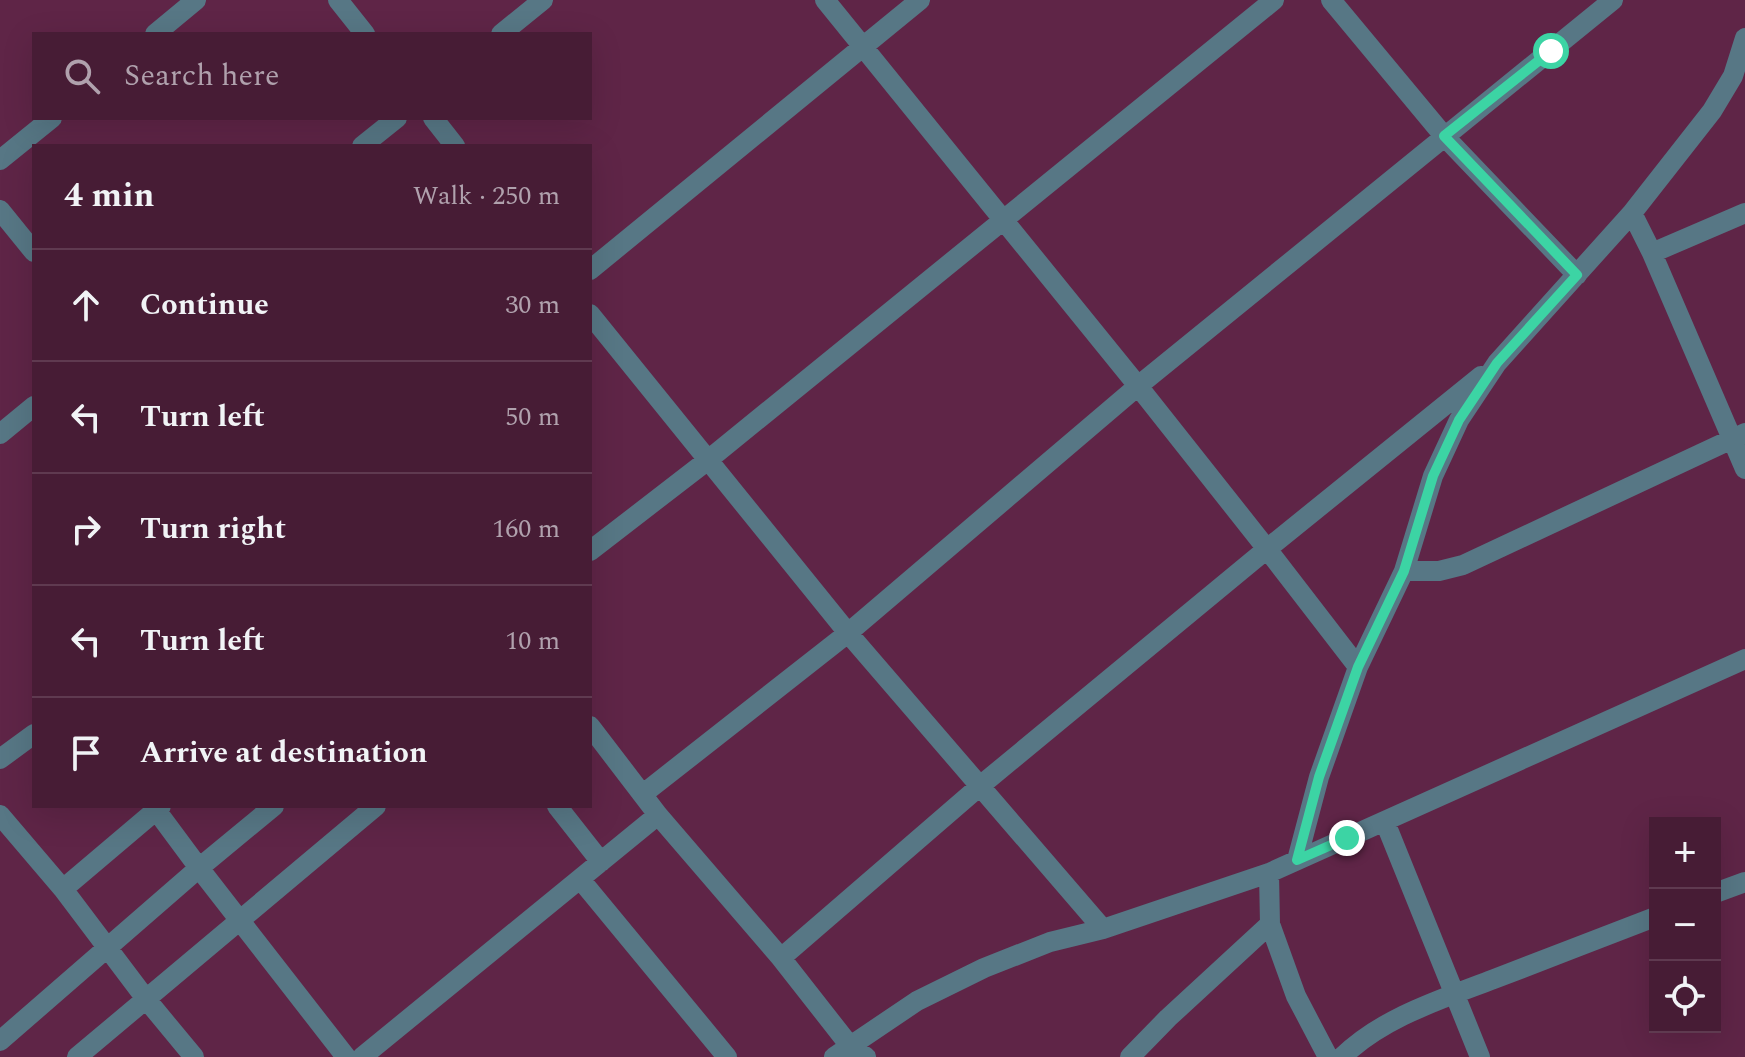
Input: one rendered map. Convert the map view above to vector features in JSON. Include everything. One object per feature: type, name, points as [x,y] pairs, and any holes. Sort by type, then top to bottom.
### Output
[{"type":"street","points":[[157,32],[196,0]]},
{"type":"street","points":[[338,0],[363,32]]},
{"type":"street","points":[[503,32],[543,0]]},
{"type":"street","points":[[825,0],[1138,386],[1358,667]]},
{"type":"street","points":[[592,268],[920,0]]},
{"type":"street","points":[[592,549],[708,460],[1274,0]]},
{"type":"street","points":[[1331,0],[1444,136],[1577,275]]},
{"type":"street","points":[[643,794],[848,633],[1138,386],[1613,0]]},
{"type":"street","points":[[1297,860],[1319,777],[1358,667],[1404,571],[1433,476],[1459,420],[1497,363],[1632,213],[1712,111],[1733,76],[1745,38]]},
{"type":"street","points":[[0,160],[50,120]]},
{"type":"street","points":[[364,144],[394,120]]},
{"type":"street","points":[[435,120],[453,144]]},
{"type":"street","points":[[0,210],[32,250]]},
{"type":"street","points":[[1632,213],[1739,435],[1745,469]]},
{"type":"street","points":[[1652,253],[1745,213]]},
{"type":"street","points":[[592,316],[848,633],[1103,929]]},
{"type":"street","points":[[781,958],[980,786],[1497,363]]},
{"type":"street","points":[[0,434],[32,408]]},
{"type":"street","points":[[1404,571],[1439,571],[1463,565],[1739,435]]},
{"type":"street","points":[[592,729],[658,815],[781,958],[850,1053],[917,1001],[984,968],[1050,942],[1103,929],[1269,873],[1745,659]]},
{"type":"street","points":[[0,759],[32,735]]},
{"type":"street","points":[[63,889],[159,808],[199,868],[346,1057]]},
{"type":"street","points":[[0,1041],[272,808]]},
{"type":"street","points":[[77,1057],[374,808]]},
{"type":"street","points":[[559,808],[601,862]]},
{"type":"street","points":[[0,815],[63,889],[194,1057]]},
{"type":"street","points":[[362,1057],[658,815]]},
{"type":"street","points":[[1385,822],[1480,1057]]},
{"type":"street","points":[[1269,873],[1270,924],[1296,996],[1328,1057]]},
{"type":"street","points":[[580,879],[727,1057]]},
{"type":"street","points":[[1721,891],[1745,882]]},
{"type":"street","points":[[1342,1057],[1357,1042],[1385,1024],[1649,919]]},
{"type":"street","points":[[1130,1057],[1270,924]]},
{"type":"route","points":[[1347,838],[1297,860],[1319,777],[1358,667],[1404,571],[1433,476],[1459,420],[1497,363],[1577,275],[1444,136],[1551,51]]}]
